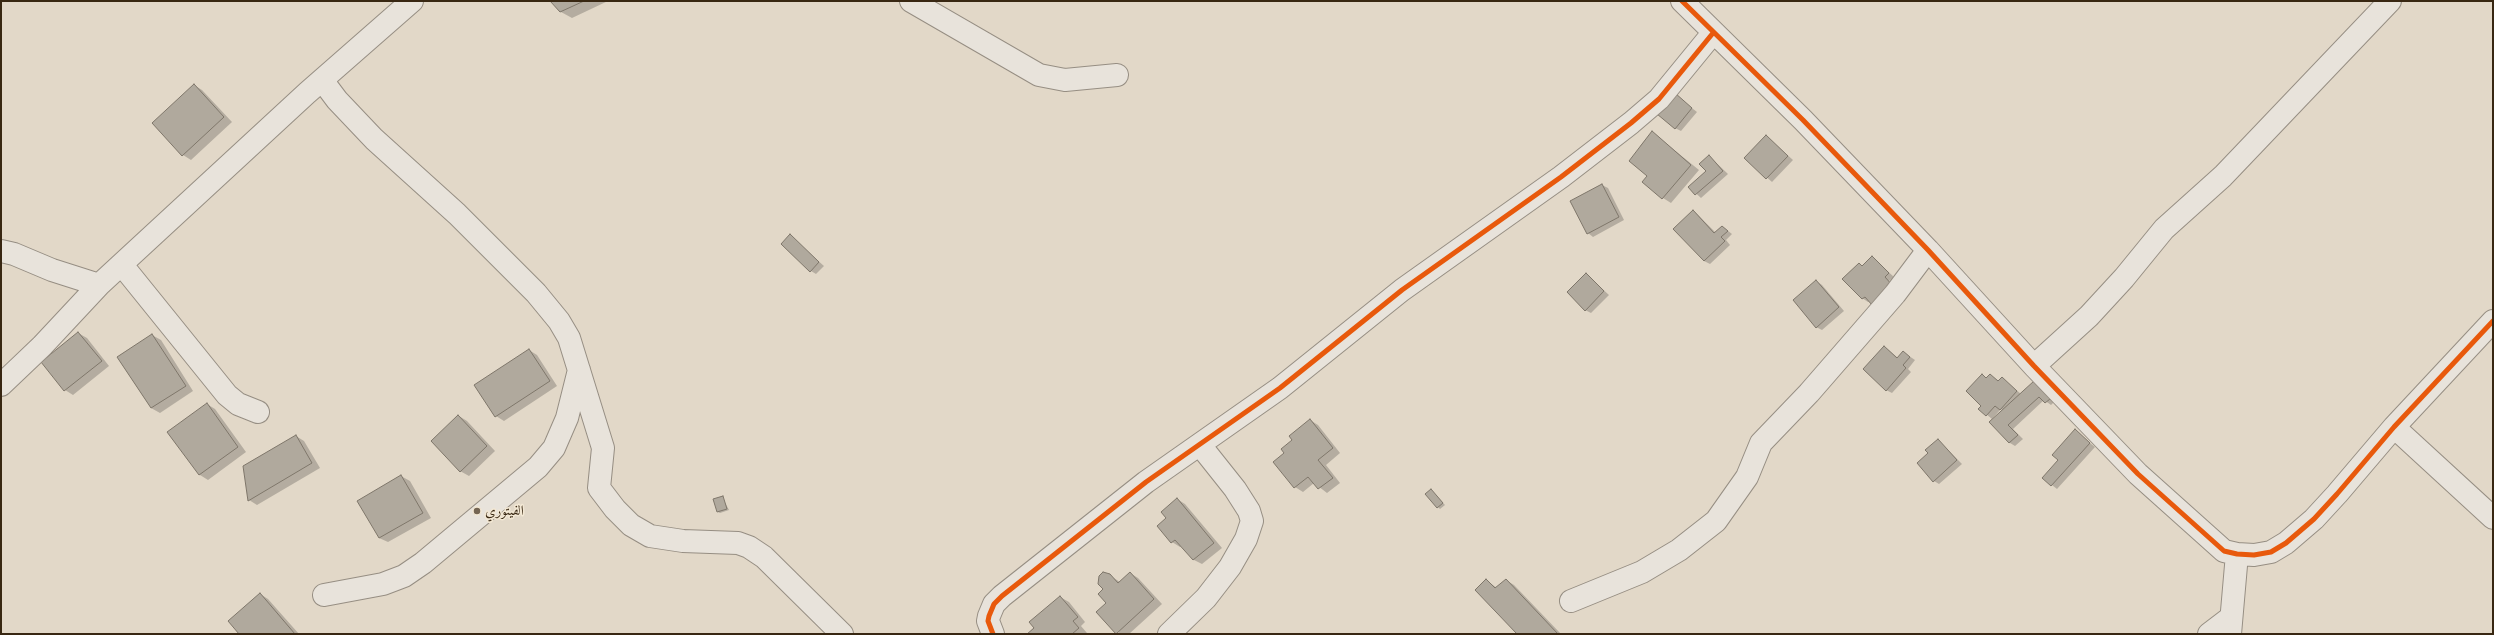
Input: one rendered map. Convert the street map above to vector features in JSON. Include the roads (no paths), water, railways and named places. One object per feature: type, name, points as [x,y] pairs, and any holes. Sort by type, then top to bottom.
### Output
[{"type":"street","points":[[1,384],[42,346],[99,285],[322,80],[412,1]]},
{"type":"street","points":[[911,1],[1039,75],[1065,80],[1097,79],[1117,75]]},
{"type":"street","points":[[1682,1],[1803,120],[1928,250],[2034,366],[2138,474],[2211,541],[2224,551],[2237,554],[2271,552],[2286,543],[2332,499],[2394,427],[2493,321]]},
{"type":"street","points":[[2034,366],[2089,316],[2124,278],[2164,229],[2223,176],[2390,1]]},
{"type":"street","points":[[993,634],[988,621],[989,616],[994,604],[1002,596],[1146,482],[1280,388],[1402,290],[1562,177],[1631,123],[1659,99],[1713,33]]},
{"type":"street","points":[[322,80],[337,100],[374,139],[457,214],[536,293],[559,321],[569,338],[603,448],[599,488],[615,509],[631,525],[650,536],[683,541],[738,543],[749,547],[764,557],[842,634]]},
{"type":"street","points":[[1571,602],[1642,572],[1679,550],[1716,521],[1748,477],[1761,443],[1809,393],[1894,294],[1928,250]]},
{"type":"street","points":[[1,251],[14,254],[52,270],[99,285]]},
{"type":"street","points":[[122,265],[227,395],[238,404],[258,412]]},
{"type":"street","points":[[324,595],[383,584],[404,576],[423,563],[538,467],[554,448],[567,418],[579,370]]},
{"type":"street","points":[[2394,427],[2493,518]]},
{"type":"street","points":[[1169,634],[1206,598],[1225,573],[1246,539],[1252,521],[1249,511],[1236,488],[1200,445]]},
{"type":"street","points":[[2209,634],[2230,626],[2237,554]]},
{"type":"place","name":"الفيتوري","points":[[477,511]]}]
